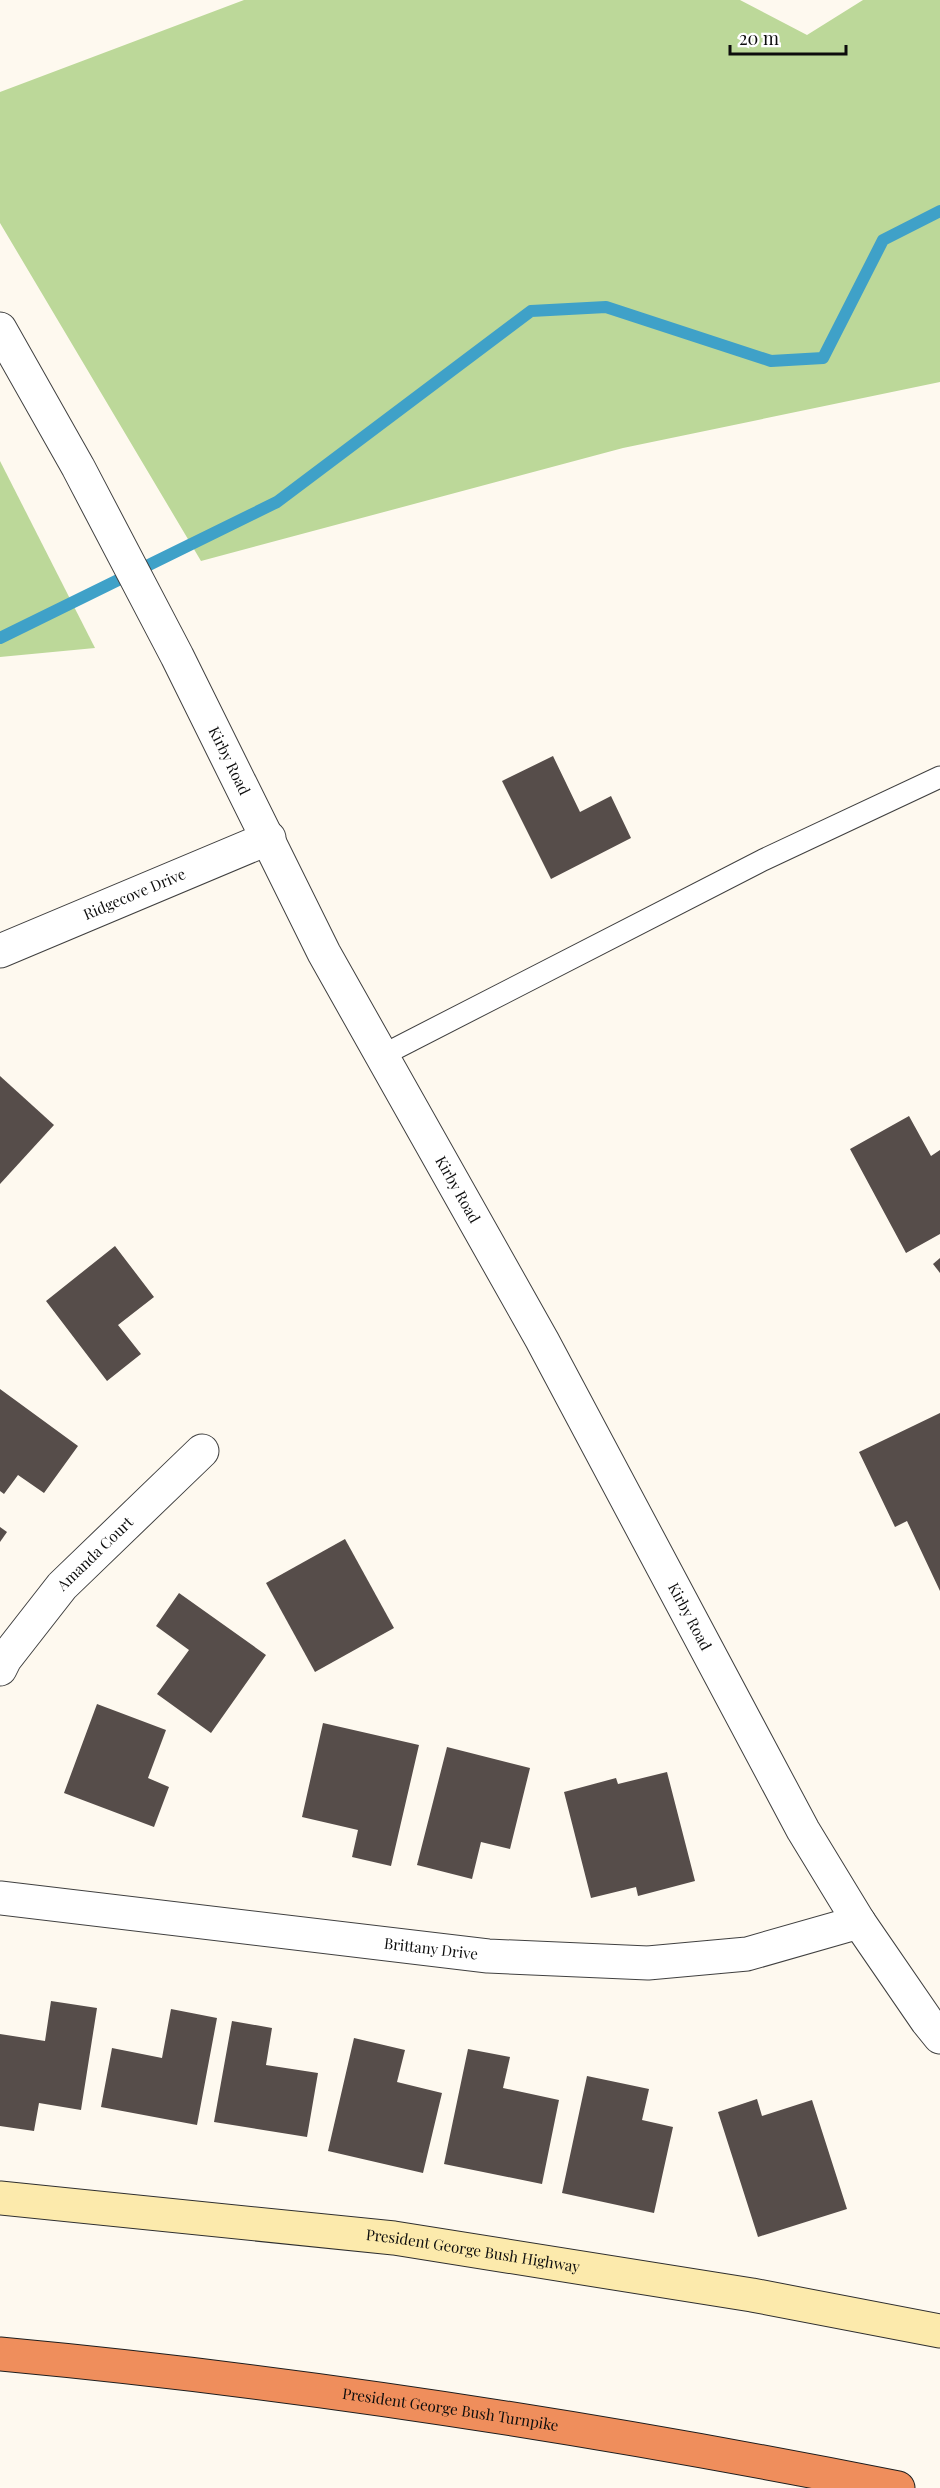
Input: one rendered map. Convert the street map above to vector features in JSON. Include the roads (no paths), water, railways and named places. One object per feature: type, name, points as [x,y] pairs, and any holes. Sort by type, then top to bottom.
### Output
[{"type":"highway","name":"President George Bush Turnpike","points":[[0,2354],[176,2373],[452,2410],[614,2436],[898,2488]]},
{"type":"main road","name":"President George Bush Highway","points":[[0,2198],[394,2238],[752,2295],[940,2331]]},
{"type":"street","name":"Kirby Road","points":[[0,329],[78,467],[177,656],[324,953],[542,1340],[802,1830],[859,1922],[940,2037]]},
{"type":"street","name":"Ridgecove Drive","points":[[0,951],[269,838]]},
{"type":"street","name":"Amanda Court","points":[[0,1669],[5,1659],[62,1586],[202,1451]]},
{"type":"street","name":"Brittany Drive","points":[[0,1898],[488,1956],[648,1963],[747,1954],[859,1922]]},
{"type":"lane","points":[[383,1056],[763,860],[940,777]]},
{"type":"waterway","points":[[0,638],[277,502],[531,311],[606,307],[771,361],[823,358],[883,240],[940,211]]}]
